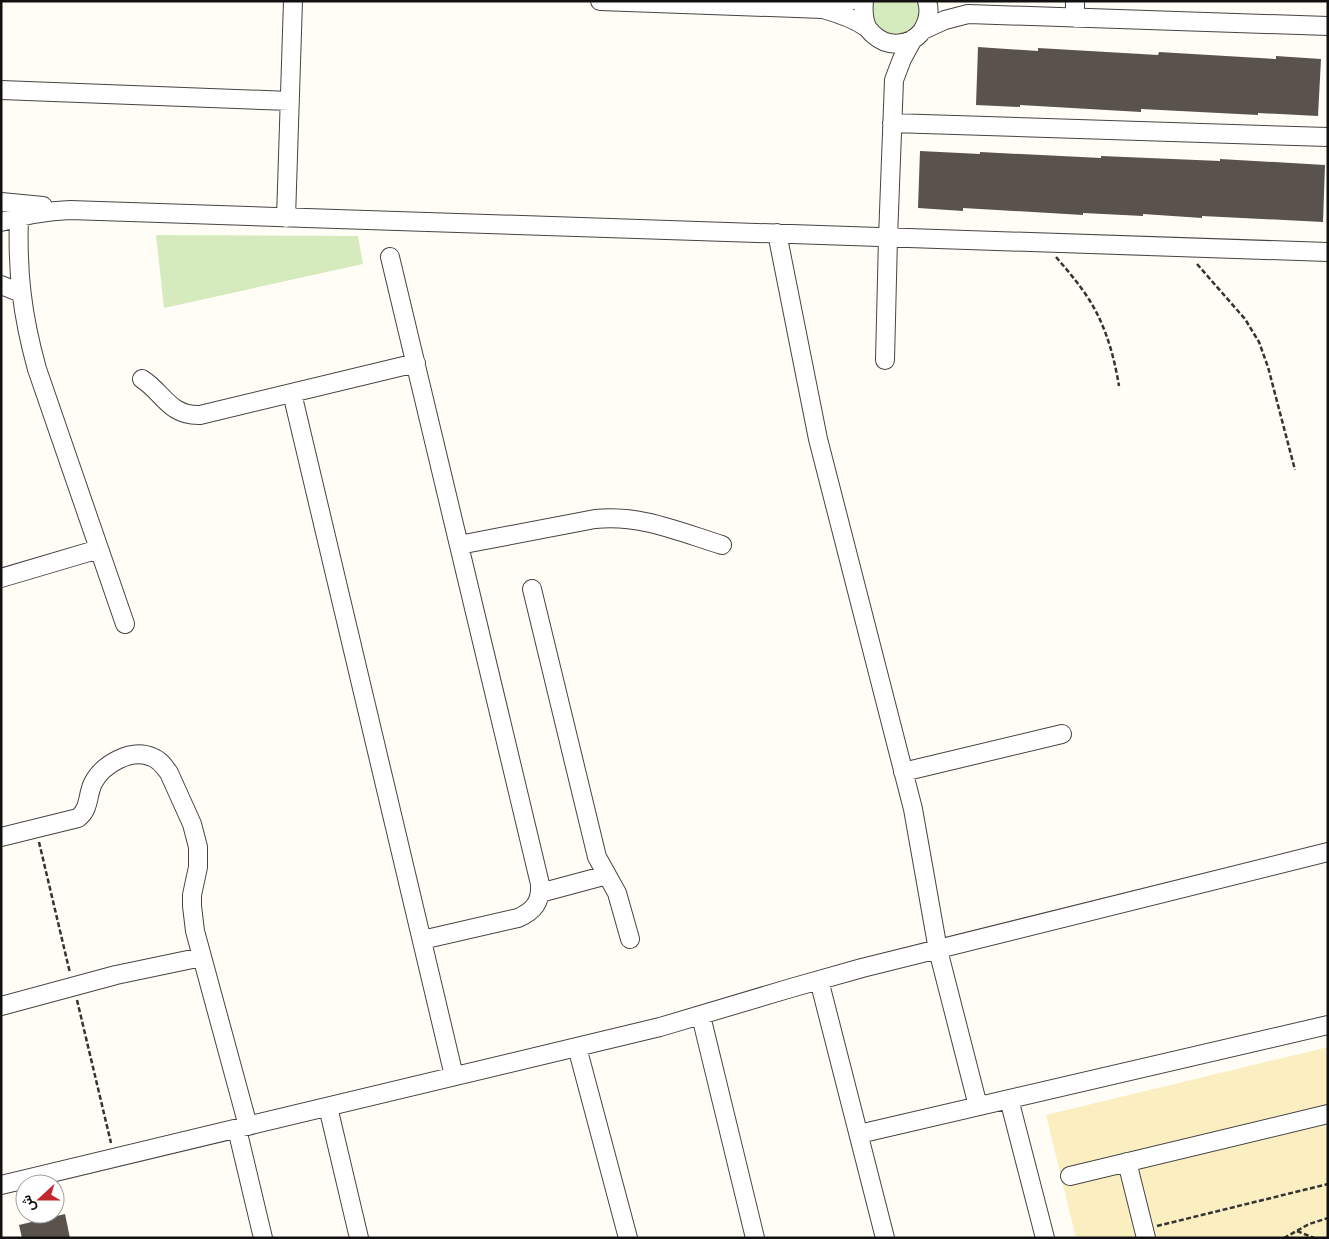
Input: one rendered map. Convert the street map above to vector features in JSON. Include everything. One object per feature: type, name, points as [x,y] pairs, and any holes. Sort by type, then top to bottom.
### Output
[{"type":"street","points":[[286,218],[293,1]]},
{"type":"street","points":[[600,1],[823,9],[846,17],[883,41],[893,44],[904,43],[945,20],[968,14],[1075,9],[1328,26]]},
{"type":"street","points":[[823,9],[850,1]]},
{"type":"street","points":[[864,1],[864,21],[886,57],[894,80]]},
{"type":"street","points":[[885,360],[894,80],[902,59],[927,22],[929,13],[927,1]]},
{"type":"street","points":[[934,1],[968,14]]},
{"type":"street","points":[[1,90],[290,101]]},
{"type":"street","points":[[892,123],[1328,137]]},
{"type":"street","points":[[1,202],[70,210]]},
{"type":"street","points":[[1,222],[41,212],[70,210],[1328,252]]},
{"type":"street","points":[[19,216],[18,268],[28,336],[37,369],[125,624]]},
{"type":"street","points":[[776,234],[818,439],[913,809],[938,950],[978,1106]]},
{"type":"street","points":[[390,257],[540,884],[538,900],[533,908],[518,918],[422,940]]},
{"type":"street","points":[[1,285],[21,293]]},
{"type":"street","points":[[142,379],[156,389],[172,407],[185,414],[200,415],[416,363]]},
{"type":"street","points":[[292,392],[454,1076]]},
{"type":"street","points":[[459,545],[595,519],[617,518],[649,522],[722,545]]},
{"type":"street","points":[[1,578],[99,548]]},
{"type":"street","points":[[532,589],[597,857],[617,893],[630,939]]},
{"type":"street","points":[[903,772],[1062,734]]},
{"type":"street","points":[[1,837],[78,818],[87,808],[89,794],[97,777],[108,766],[128,756],[147,755],[158,760],[169,773],[196,836],[199,859],[192,894],[195,931],[242,1128],[263,1238]]},
{"type":"street","points":[[1,1185],[636,1034],[862,968],[1328,852]]},
{"type":"street","points":[[540,892],[608,875]]},
{"type":"street","points":[[1,1006],[116,975],[202,956]]},
{"type":"street","points":[[819,980],[885,1238]]},
{"type":"street","points":[[701,1016],[755,1238]]},
{"type":"street","points":[[859,1134],[1328,1026]]},
{"type":"street","points":[[577,1047],[628,1238]]},
{"type":"street","points":[[1009,1099],[1045,1238]]},
{"type":"street","points":[[328,1107],[360,1238]]},
{"type":"street","points":[[1070,1176],[1328,1114]]},
{"type":"street","points":[[1127,1162],[1145,1233]]},
{"type":"path","points":[[1045,243],[1079,285],[1098,316],[1112,350],[1119,386]]},
{"type":"path","points":[[1183,248],[1246,318],[1259,342],[1268,367],[1295,470]]},
{"type":"path","points":[[1145,1233],[1328,1184]]},
{"type":"path","points":[[1284,1238],[1328,1218]]},
{"type":"path","points":[[1296,1231],[1314,1238]]},
{"type":"green space","points":[[871,1],[919,1],[919,19],[916,27],[907,34],[889,36],[873,25]]},
{"type":"green space","points":[[156,235],[358,236],[363,264],[164,308]]},
{"type":"sand","points":[[1328,1047],[1328,1238],[1076,1238],[1046,1115]]},
{"type":"building","points":[[978,47],[1038,51],[1038,48],[1158,55],[1159,52],[1276,59],[1276,56],[1321,59],[1318,116],[1141,109],[1141,112],[1020,105],[1020,107],[976,105]]},
{"type":"building","points":[[920,151],[1101,158],[1101,156],[1220,161],[1220,159],[1325,165],[1323,222],[1202,216],[1202,218],[1143,214],[1143,216],[1083,213],[1083,215],[963,208],[963,211],[918,208]]},
{"type":"building","points":[[65,1214],[70,1238],[22,1238],[19,1225],[65,1224]]}]
